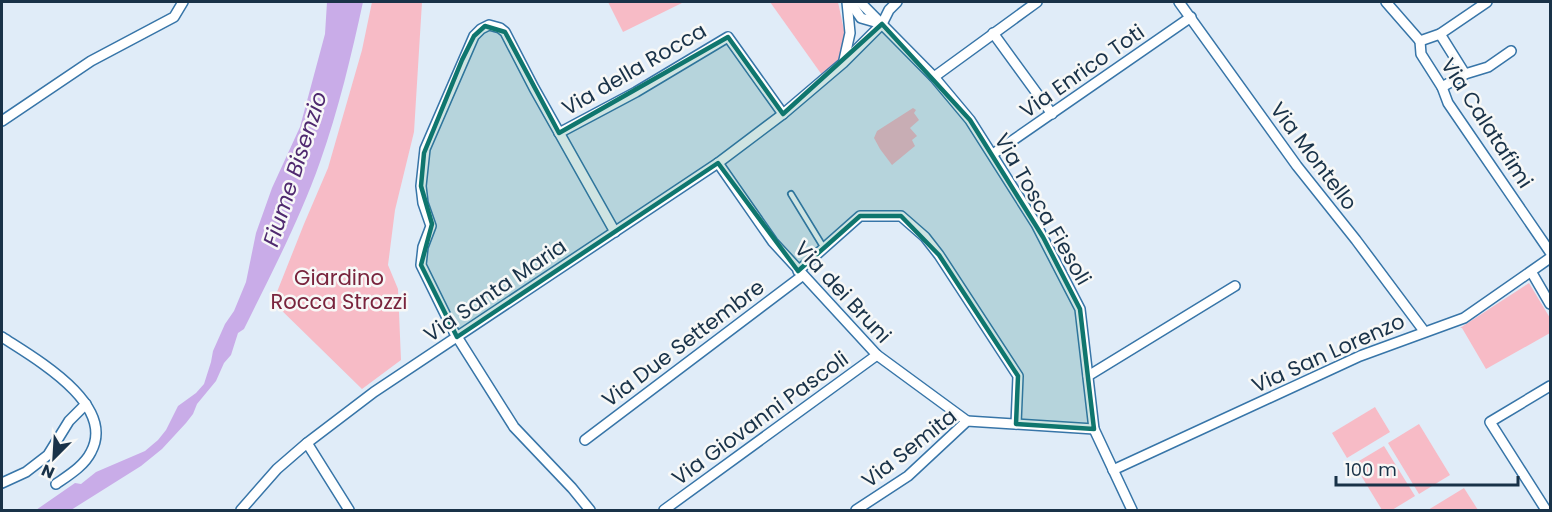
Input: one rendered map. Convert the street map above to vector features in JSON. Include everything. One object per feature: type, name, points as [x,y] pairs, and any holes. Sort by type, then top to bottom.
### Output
[{"type":"street","points":[[848,2],[861,18],[882,24]]},
{"type":"street","points":[[843,63],[850,33],[848,2]]},
{"type":"street","name":"Via Tosca Fiesoli","points":[[860,2],[934,77],[970,120],[1036,224],[1078,304],[1082,317],[1094,429],[1132,510]]},
{"type":"street","name":"Via Santa Maria","points":[[241,510],[277,469],[306,443],[374,393],[718,163],[783,114],[843,63],[882,24],[897,2]]},
{"type":"street","points":[[934,77],[1037,2]]},
{"type":"street","name":"Via Montello","points":[[1179,2],[1296,166],[1356,240],[1424,331]]},
{"type":"street","points":[[1386,2],[1420,41],[1440,34],[1487,2]]},
{"type":"street","points":[[2,121],[91,61],[174,17],[179,3]]},
{"type":"street","name":"Via Enrico Toti","points":[[993,154],[1191,17]]},
{"type":"street","points":[[586,509],[514,427],[457,338],[421,265],[423,247],[431,226],[422,196],[422,167],[425,149],[462,60],[474,36],[481,29],[489,25],[505,32],[615,232]]},
{"type":"street","points":[[993,33],[1052,114]]},
{"type":"street","points":[[1440,34],[1465,74]]},
{"type":"street","name":"Via della Rocca","points":[[559,133],[636,92],[728,37],[783,114]]},
{"type":"street","name":"Via Calatafimi","points":[[1420,41],[1421,54],[1442,87],[1448,103],[1551,252]]},
{"type":"street","points":[[1442,87],[1465,74],[1488,67],[1511,51]]},
{"type":"street","name":"Via dei Bruni","points":[[718,163],[773,242],[877,355],[967,421]]},
{"type":"street","name":"Via Due Settembre","points":[[585,440],[800,273],[860,216],[901,216],[925,237],[939,255],[1018,376],[1016,424]]},
{"type":"street","name":"Via San Lorenzo","points":[[1113,470],[1382,346],[1464,318],[1551,258]]},
{"type":"street","points":[[1532,273],[1551,304]]},
{"type":"street","points":[[1088,376],[1234,286]]},
{"type":"street","points":[[2,337],[60,377],[86,404],[93,417],[95,442],[91,452],[78,468],[56,484]]},
{"type":"street","name":"Via Giovanni Pascoli","points":[[663,510],[877,355]]},
{"type":"street","points":[[1546,510],[1490,422],[1551,386]]},
{"type":"street","points":[[2,483],[26,472],[48,455],[69,421],[86,404]]},
{"type":"street","name":"Via Semita","points":[[856,510],[908,476],[967,421],[1094,429]]},
{"type":"street","points":[[306,443],[349,510]]},
{"type":"lane","points":[[791,194],[824,248]]},
{"type":"highlighted area","points":[[882,24],[970,120],[1043,237],[1080,309],[1094,429],[1016,424],[1018,376],[939,255],[901,216],[860,216],[798,271],[718,163],[457,337],[421,265],[432,224],[421,186],[424,153],[462,60],[474,36],[485,26],[505,32],[559,133],[728,37],[783,114]]},
{"type":"green space","name":"Giardino Rocca Strozzi","points":[[372,2],[422,2],[414,132],[395,210],[388,265],[398,289],[401,360],[362,389],[273,302],[328,168],[362,50]]},
{"type":"green space","points":[[608,2],[684,2],[623,32]]},
{"type":"green space","points":[[770,2],[838,2],[845,35],[840,59],[822,75]]},
{"type":"green space","points":[[913,108],[919,120],[910,128],[917,136],[912,140],[915,146],[892,165],[874,138],[877,131]]},
{"type":"green space","points":[[1529,283],[1550,318],[1550,333],[1486,369],[1460,328]]},
{"type":"green space","points":[[1375,407],[1390,432],[1347,458],[1332,433]]},
{"type":"green space","points":[[1419,424],[1450,475],[1419,494],[1388,443]]},
{"type":"green space","points":[[1384,446],[1415,496],[1392,510],[1382,510],[1354,464]]},
{"type":"green space","points":[[1464,488],[1478,510],[1428,510]]},
{"type":"water","name":"Fiume Bisenzio","points":[[327,2],[363,2],[339,103],[320,162],[285,246],[244,329],[238,333],[231,355],[224,363],[216,381],[197,404],[186,423],[162,449],[141,466],[71,510],[36,510],[75,483],[81,484],[96,472],[145,451],[166,430],[178,406],[204,384],[213,351],[246,282],[256,233],[272,188],[300,127],[325,34]]}]
